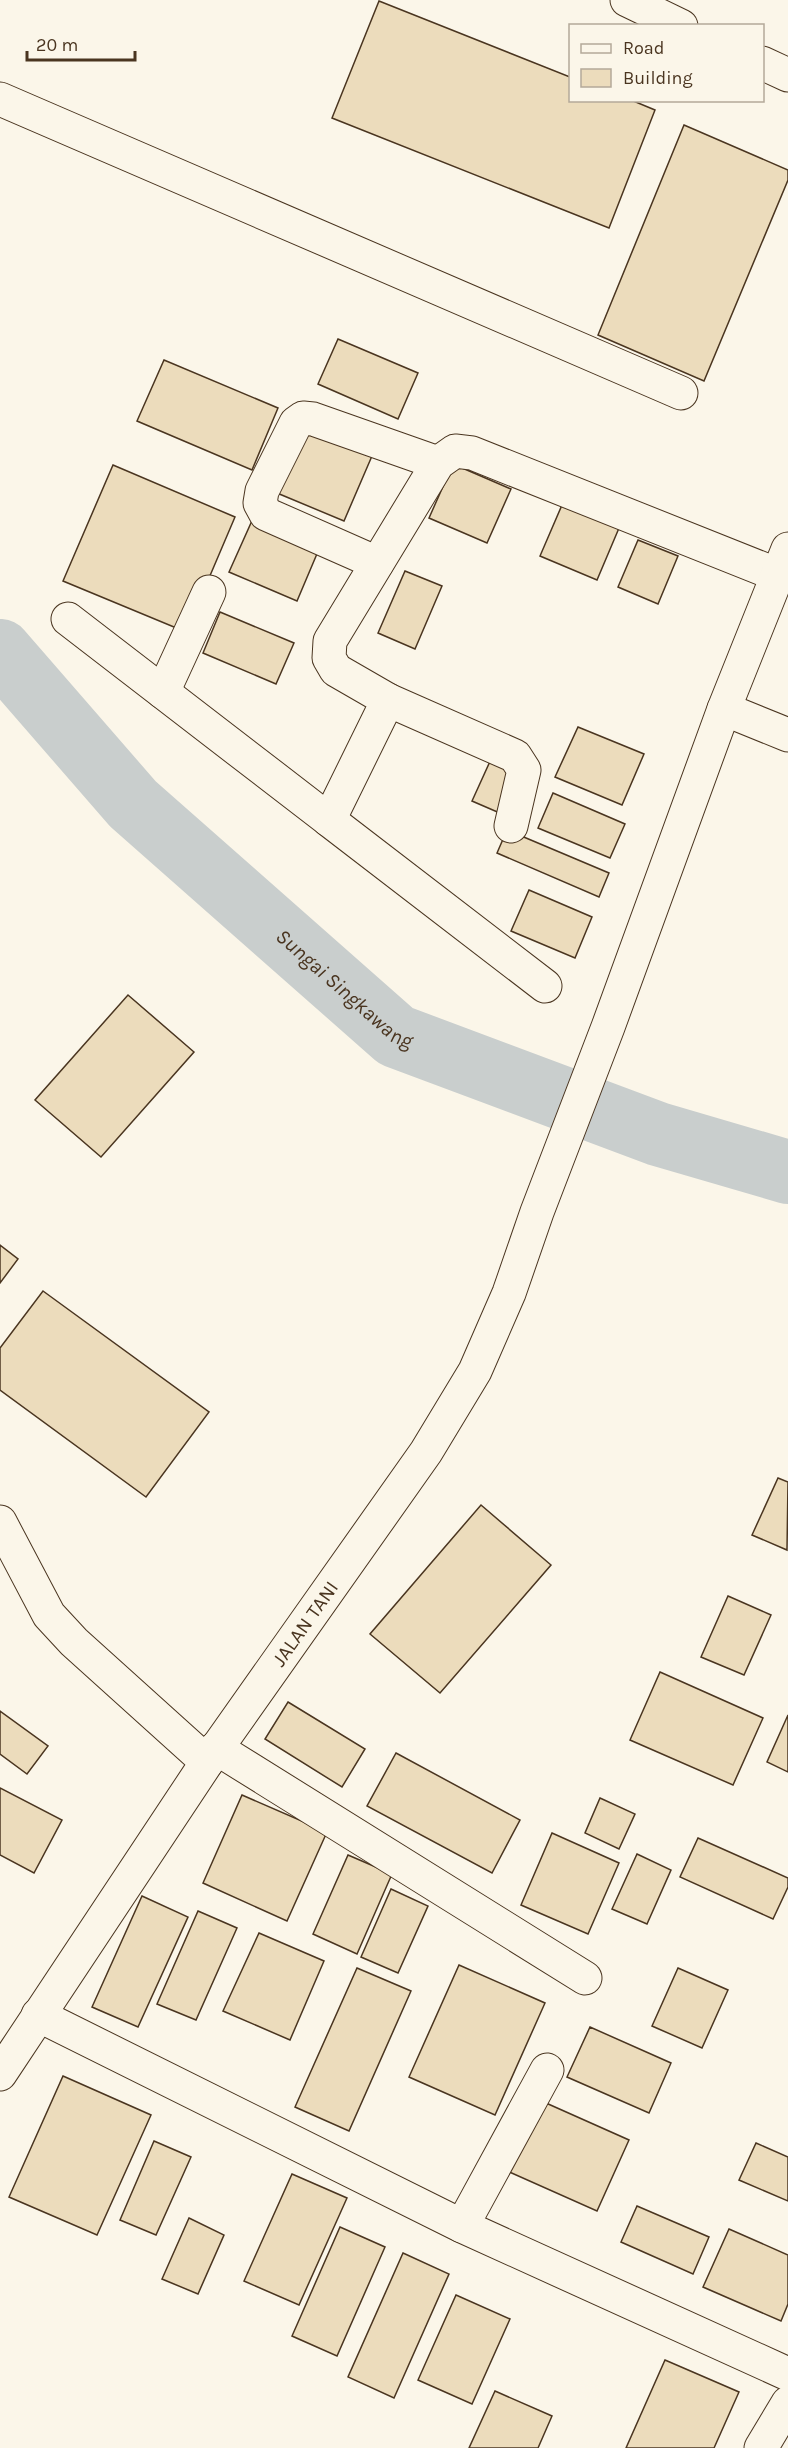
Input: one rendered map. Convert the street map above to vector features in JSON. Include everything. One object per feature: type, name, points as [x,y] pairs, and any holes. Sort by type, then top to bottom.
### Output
[{"type":"main road","points":[[627,0],[677,24]]},
{"type":"main road","points":[[764,64],[788,75]]},
{"type":"main road","points":[[0,99],[681,393]]},
{"type":"main road","points":[[377,563],[266,514],[260,503],[262,491],[296,423],[303,418],[313,419],[438,463]]},
{"type":"main road","points":[[511,826],[524,770],[515,756],[388,700],[336,670],[329,658],[330,640],[438,463],[455,451],[472,453],[783,562]]},
{"type":"main road","name":"JALAN TANI","points":[[0,2074],[212,1755],[426,1452],[476,1371],[510,1293],[537,1212],[608,1027],[724,709],[783,562]]},
{"type":"main road","points":[[163,692],[208,592]]},
{"type":"main road","points":[[68,619],[545,986]]},
{"type":"main road","points":[[329,820],[388,700]]},
{"type":"main road","points":[[724,709],[788,735]]},
{"type":"main road","points":[[0,1522],[49,1615],[74,1642],[212,1755],[585,1978]]},
{"type":"main road","points":[[38,2015],[462,2226],[788,2374]]},
{"type":"main road","points":[[462,2226],[546,2070]]},
{"type":"main road","points":[[761,2448],[788,2403]]},
{"type":"building","points":[[379,1],[569,77],[569,102],[636,102],[655,110],[609,228],[332,118]]},
{"type":"building","points":[[684,125],[788,170],[788,180],[704,381],[598,335]]},
{"type":"building","points":[[338,339],[418,373],[398,419],[318,384]]},
{"type":"building","points":[[164,360],[278,408],[252,470],[137,421]]},
{"type":"building","points":[[308,420],[375,449],[344,521],[277,493]]},
{"type":"building","points":[[453,464],[511,489],[487,543],[429,518]]},
{"type":"building","points":[[113,465],[235,517],[186,632],[63,581]]},
{"type":"building","points":[[565,498],[622,521],[597,580],[540,556]]},
{"type":"building","points":[[255,514],[322,542],[297,601],[229,572]]},
{"type":"building","points":[[638,540],[678,556],[658,604],[618,587]]},
{"type":"building","points":[[405,571],[442,586],[415,649],[378,633]]},
{"type":"building","points":[[220,612],[294,643],[276,684],[203,653]]},
{"type":"building","points":[[578,727],[644,754],[622,805],[555,777]]},
{"type":"building","points":[[492,757],[521,769],[502,814],[472,801]]},
{"type":"building","points":[[553,793],[625,824],[610,858],[538,828]]},
{"type":"building","points":[[507,830],[609,873],[599,897],[497,853]]},
{"type":"building","points":[[529,890],[592,917],[575,958],[511,931]]},
{"type":"building","points":[[128,995],[194,1052],[101,1157],[35,1100]]},
{"type":"building","points":[[0,1245],[18,1259],[0,1283]]},
{"type":"building","points":[[43,1291],[209,1412],[146,1497],[0,1390],[0,1348]]},
{"type":"building","points":[[778,1478],[788,1482],[787,1550],[752,1535]]},
{"type":"building","points":[[481,1505],[551,1565],[440,1693],[370,1634]]},
{"type":"building","points":[[728,1596],[771,1615],[744,1675],[701,1657]]},
{"type":"building","points":[[660,1672],[763,1718],[733,1785],[630,1740]]},
{"type":"building","points":[[288,1702],[365,1749],[342,1787],[265,1739]]},
{"type":"building","points":[[0,1711],[48,1746],[27,1774],[0,1754]]},
{"type":"building","points":[[788,1715],[788,1772],[767,1762]]},
{"type":"building","points":[[396,1753],[520,1820],[492,1873],[367,1806]]},
{"type":"building","points":[[0,1788],[62,1820],[34,1873],[0,1855]]},
{"type":"building","points":[[242,1795],[327,1832],[287,1921],[203,1883]]},
{"type":"building","points":[[600,1798],[635,1814],[619,1849],[585,1833]]},
{"type":"building","points":[[552,1833],[619,1863],[588,1934],[521,1905]]},
{"type":"building","points":[[698,1838],[788,1878],[788,1887],[773,1919],[680,1877]]},
{"type":"building","points":[[637,1854],[671,1870],[647,1924],[612,1909]]},
{"type":"building","points":[[348,1855],[392,1874],[357,1954],[313,1934]]},
{"type":"building","points":[[391,1889],[428,1906],[398,1973],[361,1957]]},
{"type":"building","points":[[142,1896],[188,1917],[138,2027],[92,2007]]},
{"type":"building","points":[[198,1911],[237,1928],[196,2020],[157,2004]]},
{"type":"building","points":[[259,1933],[324,1961],[290,2040],[223,2011]]},
{"type":"building","points":[[459,1965],[545,2003],[495,2115],[409,2077]]},
{"type":"building","points":[[357,1968],[411,1991],[349,2131],[295,2107]]},
{"type":"building","points":[[678,1968],[728,1990],[702,2048],[652,2026]]},
{"type":"building","points":[[590,2027],[671,2063],[649,2113],[567,2077]]},
{"type":"building","points":[[63,2076],[151,2115],[97,2235],[9,2197]]},
{"type":"building","points":[[537,2099],[629,2140],[597,2211],[505,2170]]},
{"type":"building","points":[[154,2141],[191,2157],[156,2235],[120,2220]]},
{"type":"building","points":[[756,2143],[788,2157],[788,2201],[739,2180]]},
{"type":"building","points":[[292,2174],[347,2198],[299,2305],[244,2281]]},
{"type":"building","points":[[637,2206],[709,2237],[693,2274],[621,2242]]},
{"type":"building","points":[[189,2218],[224,2235],[198,2294],[162,2279]]},
{"type":"building","points":[[340,2227],[385,2247],[337,2356],[292,2336]]},
{"type":"building","points":[[729,2229],[788,2255],[788,2304],[781,2321],[703,2287]]},
{"type":"building","points":[[403,2253],[449,2274],[394,2398],[348,2377]]},
{"type":"building","points":[[456,2295],[510,2319],[472,2404],[418,2380]]},
{"type":"building","points":[[665,2360],[739,2392],[714,2448],[626,2448]]},
{"type":"building","points":[[495,2391],[552,2416],[538,2448],[469,2448]]},
{"type":"waterway","name":"Sungai Singkawang","points":[[0,651],[133,804],[396,1036],[658,1134],[788,1172]]}]
